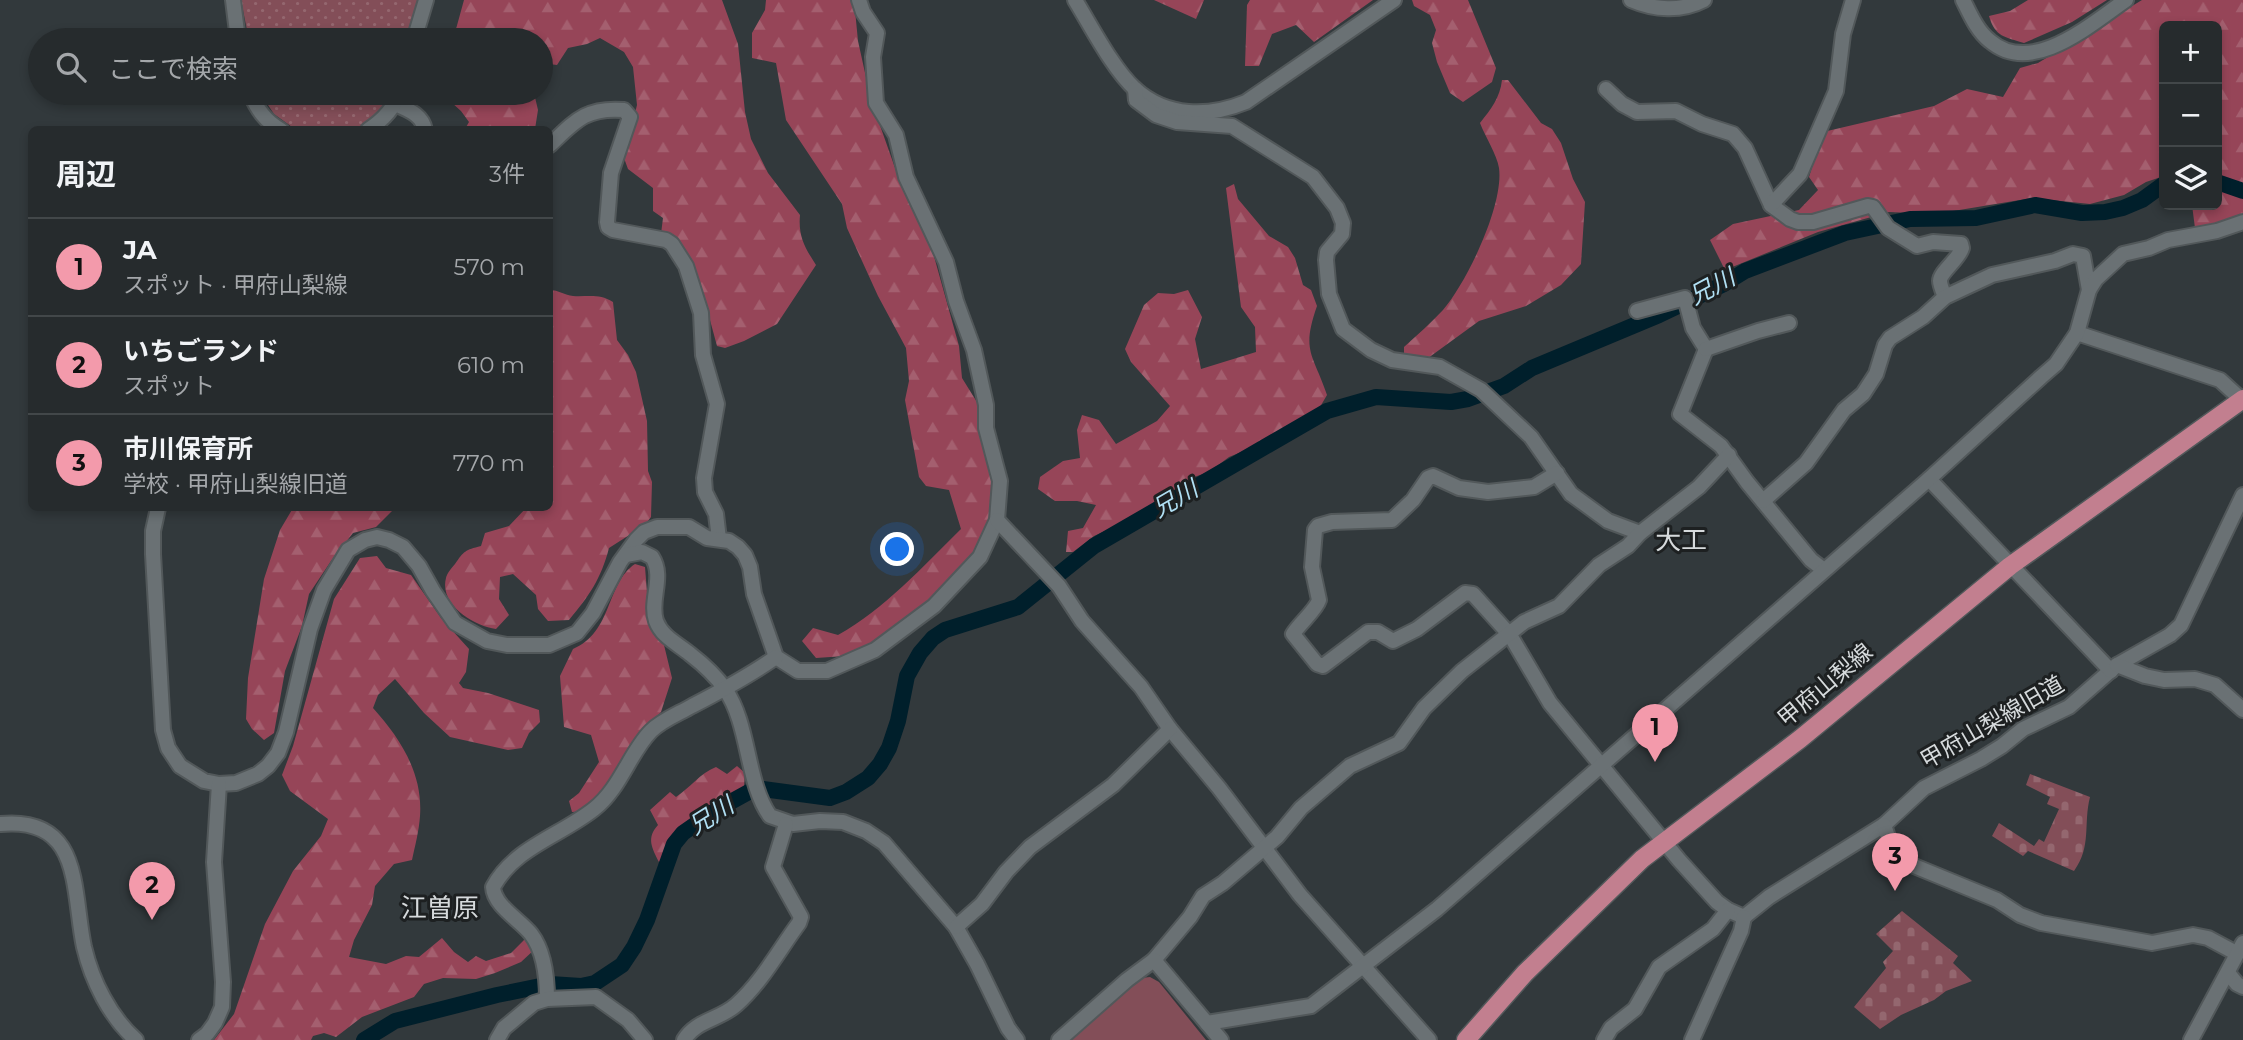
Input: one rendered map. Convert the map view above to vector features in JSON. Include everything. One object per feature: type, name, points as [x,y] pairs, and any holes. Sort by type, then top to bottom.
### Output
[{"type":"main road","name":"甲府山梨線","points":[[1466,1040],[1525,973],[1642,859],[1800,739],[2010,566],[2243,400]]},
{"type":"street","points":[[233,0],[236,28]]},
{"type":"street","points":[[418,28],[426,0]]},
{"type":"street","points":[[157,511],[153,531],[153,554],[163,730],[168,748],[180,766],[204,780],[219,784],[236,783],[258,774],[278,753],[286,732],[310,629],[324,590],[348,550],[365,540],[377,537],[403,547],[419,566],[455,623],[487,641],[532,647],[559,643],[577,633],[593,614],[620,562],[644,532],[657,527],[688,527],[707,538],[729,541],[745,555],[750,567],[754,594],[776,657],[798,671],[827,671],[875,650],[934,606],[974,565],[997,520],[1000,475],[986,428],[986,405],[974,350],[956,301],[946,262],[906,177],[899,143],[876,103],[873,57],[877,33],[863,12],[859,0]]},
{"type":"street","points":[[1075,0],[1123,75],[1135,89],[1169,108],[1187,113],[1214,111],[1246,102],[1394,0]]},
{"type":"street","points":[[1631,0],[1647,6],[1671,9],[1704,0]]},
{"type":"street","points":[[1771,205],[1800,174],[1836,91],[1843,34],[1853,0]]},
{"type":"street","points":[[1963,0],[1990,41],[2007,51],[2030,54],[2057,46],[2126,0]]},
{"type":"street","points":[[1135,89],[1136,100],[1156,115],[1177,122],[1232,127],[1313,177],[1337,208],[1343,223],[1342,234],[1327,252],[1326,269],[1329,294],[1343,329],[1371,350],[1392,360],[1440,367],[1481,390],[1531,437],[1571,494],[1608,521],[1640,533]]},
{"type":"street","points":[[1606,89],[1622,104],[1637,112],[1676,111],[1702,124],[1733,134],[1745,148],[1771,205],[1790,219],[1807,223],[1861,207],[1873,207],[1888,228],[1917,246],[1933,242],[1961,244],[1957,260],[1942,275],[1940,281],[1945,297]]},
{"type":"street","points":[[255,105],[274,126]]},
{"type":"street","points":[[375,126],[392,105]]},
{"type":"street","points":[[406,105],[421,118],[424,126]]},
{"type":"street","points":[[553,142],[583,115],[618,109],[624,110],[630,117],[611,173],[608,228],[666,240],[672,244],[686,266],[701,313],[703,355],[717,404],[704,478],[705,492],[716,514],[719,539]]},
{"type":"street","points":[[1207,1023],[1311,1006],[1437,909],[1928,479],[2056,363],[2077,332],[2089,290],[2095,279],[2123,254],[2243,222]]},
{"type":"street","points":[[1763,501],[1806,463],[1844,410],[1863,394],[1876,374],[1885,345],[1890,338],[1923,317],[1945,297],[2004,271],[2055,261],[2073,254],[2082,256],[2089,290]]},
{"type":"street","points":[[1637,311],[1685,298],[1693,328],[1706,349]]},
{"type":"street","points":[[1789,323],[1706,349],[1680,414],[1721,446],[1811,560],[1824,570]]},
{"type":"street","points":[[2077,332],[2220,380],[2243,400]]},
{"type":"street","points":[[1059,1040],[1154,960],[1190,917],[1203,895],[1223,883],[1277,838],[1301,808],[1350,766],[1399,743],[1424,708],[1462,671],[1534,616],[1559,606],[1599,565],[1628,546],[1640,533],[1699,487],[1729,455]]},
{"type":"street","points":[[1557,473],[1534,487],[1488,492],[1459,488],[1433,476],[1428,478],[1413,500],[1392,520],[1332,522],[1318,526],[1315,530],[1312,567],[1318,605],[1301,621],[1293,634],[1317,664],[1323,666],[1368,632],[1378,632],[1393,641],[1417,629],[1469,592],[1510,635],[1550,704],[1666,842],[1710,894],[1728,910],[1744,917],[1741,931],[1692,1040]]},
{"type":"street","points":[[1928,479],[2010,566],[2114,668],[2164,680],[2196,679],[2215,685],[2243,710]]},
{"type":"street","name":"甲府山梨線旧道","points":[[1744,917],[1769,897],[1884,825],[1924,788],[1981,759],[2023,729],[2068,707],[2114,668],[2170,635],[2181,625],[2243,495]]},
{"type":"street","points":[[997,520],[1059,586],[1082,621],[1141,687],[1170,729],[1219,788],[1300,895],[1429,1040]]},
{"type":"street","points":[[626,555],[642,552],[652,557],[658,573],[654,611],[656,622],[669,639],[706,667],[725,689],[739,720],[762,803],[770,816],[786,824],[834,821],[856,826],[884,843],[956,927],[1007,1028],[1017,1040]]},
{"type":"street","points":[[547,995],[542,956],[532,935],[496,898],[493,887],[497,880],[530,847],[598,806],[619,781],[649,732],[776,657]]},
{"type":"street","points":[[956,927],[975,911],[1030,847],[1113,785],[1170,729]]},
{"type":"street","points":[[199,1040],[215,1023],[222,1007],[223,982],[214,862],[219,784]]},
{"type":"street","points":[[0,824],[33,825],[51,834],[66,852],[75,877],[85,948],[94,975],[105,1000],[123,1028],[136,1040]]},
{"type":"street","points":[[684,1040],[690,1029],[718,1018],[739,1002],[799,923],[801,916],[773,867],[786,824]]},
{"type":"street","points":[[1884,825],[1893,852],[1902,861],[1997,900],[2020,915],[2041,923],[2152,943],[2193,935],[2240,948],[2191,1040]]},
{"type":"street","points":[[1604,1040],[1611,1028],[1635,1009],[1658,967],[1713,929],[1728,910]]},
{"type":"street","points":[[1154,960],[1221,1040]]},
{"type":"street","points":[[2228,973],[2243,987]]},
{"type":"street","points":[[497,1040],[504,1028],[547,995],[596,997],[628,1020],[645,1040]]},
{"type":"green space","points":[[241,0],[420,0],[411,28],[247,28]]},
{"type":"green space","points":[[464,0],[722,0],[738,44],[745,112],[751,139],[768,173],[800,215],[803,242],[816,265],[777,324],[725,348],[717,346],[700,283],[689,259],[661,234],[663,218],[653,211],[653,188],[628,169],[624,158],[637,105],[633,67],[624,52],[600,38],[568,48],[557,65],[553,64],[553,28],[456,28]]},
{"type":"green space","points":[[766,0],[854,0],[858,41],[871,100],[900,182],[925,224],[959,346],[962,378],[980,407],[993,493],[991,522],[972,559],[930,604],[909,620],[883,634],[865,650],[845,656],[816,658],[802,641],[813,628],[838,635],[855,625],[902,586],[961,529],[949,490],[926,486],[919,477],[905,400],[909,381],[906,348],[878,296],[847,228],[842,204],[786,120],[776,63],[752,58],[752,33],[765,10]]},
{"type":"green space","points":[[1154,0],[1204,0],[1196,19]]},
{"type":"green space","points":[[1250,0],[1373,0],[1314,42],[1296,25],[1272,34],[1259,66],[1245,66],[1247,5]]},
{"type":"green space","points":[[1412,0],[1468,0],[1496,68],[1492,82],[1463,102],[1450,93],[1432,43],[1436,30],[1430,15],[1414,6]]},
{"type":"green space","points":[[2028,0],[2107,0],[2072,22],[2024,43],[2006,37],[1994,28],[1989,16],[2010,11]]},
{"type":"green space","points":[[2142,0],[2243,0],[2243,214],[2211,227],[2195,228],[2193,210],[2222,210],[2222,21],[2159,21],[2159,178],[2124,195],[2090,204],[2032,198],[1935,214],[1889,212],[1818,232],[1725,270],[1710,240],[1733,224],[1799,210],[1818,190],[1809,177],[1823,132],[1934,106],[1967,89],[2003,97],[2020,68],[2038,63]]},
{"type":"green space","points":[[1502,80],[1508,80],[1541,123],[1552,129],[1561,143],[1573,179],[1585,202],[1581,264],[1561,285],[1526,306],[1479,321],[1424,361],[1404,355],[1404,347],[1453,297],[1473,263],[1490,222],[1499,184],[1499,168],[1480,123],[1497,98]]},
{"type":"green space","points":[[268,105],[385,105],[380,113],[361,126],[291,126],[274,114]]},
{"type":"green space","points":[[454,105],[537,105],[538,110],[535,126],[467,126],[469,122]]},
{"type":"green space","points":[[1234,184],[1238,199],[1269,236],[1288,247],[1295,258],[1303,285],[1311,290],[1317,306],[1309,343],[1327,395],[1317,412],[1268,441],[1229,457],[1209,472],[1194,477],[1122,523],[1094,536],[1073,552],[1066,552],[1068,531],[1083,528],[1096,505],[1077,501],[1055,501],[1038,489],[1040,477],[1063,461],[1080,458],[1077,430],[1082,415],[1099,420],[1116,444],[1157,421],[1170,406],[1131,362],[1125,349],[1144,305],[1158,293],[1174,294],[1188,290],[1202,317],[1195,339],[1201,369],[1256,352],[1255,327],[1241,307],[1226,188]]},
{"type":"green space","points":[[553,290],[573,296],[598,296],[608,299],[613,302],[617,340],[636,372],[647,421],[648,471],[652,482],[651,517],[645,525],[609,548],[594,587],[569,620],[548,621],[538,609],[536,595],[513,574],[500,577],[499,599],[509,615],[496,629],[469,619],[453,605],[445,588],[446,578],[463,554],[481,546],[485,533],[509,526],[523,511],[553,511]]},
{"type":"green space","points":[[291,511],[392,511],[376,527],[353,533],[309,594],[302,626],[285,671],[274,733],[264,740],[246,719],[248,678],[264,579],[280,530]]},
{"type":"green space","points":[[377,556],[386,568],[411,575],[441,618],[469,649],[466,672],[459,683],[463,688],[488,693],[539,710],[540,722],[529,733],[522,748],[508,750],[450,737],[424,713],[395,679],[378,695],[373,708],[401,744],[414,771],[420,800],[419,822],[412,860],[394,864],[375,886],[372,905],[354,940],[349,957],[386,964],[406,956],[419,957],[442,938],[454,952],[468,962],[476,956],[486,961],[511,953],[524,940],[531,940],[535,949],[521,962],[476,979],[443,978],[424,984],[414,997],[362,1017],[336,1037],[324,1033],[313,1036],[311,1040],[214,1040],[234,1014],[265,924],[293,871],[321,836],[328,819],[290,791],[282,775],[293,746],[334,599],[360,558]]},
{"type":"green space","points":[[635,564],[645,567],[649,618],[656,637],[664,645],[672,678],[661,712],[635,741],[618,773],[586,811],[572,812],[569,801],[579,793],[599,762],[591,735],[564,727],[560,676],[573,649],[586,641],[603,620],[619,583]]},
{"type":"green space","points":[[737,766],[745,773],[744,787],[686,823],[670,840],[665,858],[659,862],[651,839],[658,825],[650,810],[670,792],[676,797],[710,770],[716,767],[727,774]]},
{"type":"green space","points":[[2030,774],[2090,797],[2085,844],[2080,862],[2074,871],[2028,851],[2023,856],[1992,836],[1999,823],[2034,846],[2039,839],[2044,842],[2059,809],[2047,804],[2050,797],[2026,785]]},
{"type":"green space","points":[[1902,911],[1958,956],[1953,963],[1972,981],[1946,991],[1880,1029],[1854,1007],[1886,968],[1883,962],[1893,951],[1876,934]]},
{"type":"green space","points":[[1150,977],[1159,982],[1206,1040],[1070,1040],[1141,978]]},
{"type":"waterway","name":"兄川","points":[[2222,184],[2243,191]]},
{"type":"waterway","name":"兄川","points":[[364,1040],[395,1021],[497,995],[550,984],[581,986],[595,983],[622,965],[634,947],[647,920],[674,844],[683,833],[716,810],[756,788],[830,798],[846,792],[868,778],[889,748],[898,721],[907,676],[920,653],[933,638],[945,630],[1018,607],[1094,546],[1327,411],[1376,397],[1451,402],[1468,399],[1504,386],[1532,368],[1659,315],[1745,271],[1845,233],[1910,219],[1976,218],[2035,205],[2082,213],[2105,212],[2142,200],[2159,188]]},
{"type":"place","name":"JA","points":[[1655,762]]},
{"type":"place","name":"市川保育所","points":[[1895,891]]},
{"type":"place","name":"いちごランド","points":[[152,920]]},
{"type":"district","name":"大工","points":[[1681,540]]},
{"type":"district","name":"江曽原","points":[[440,908]]}]
